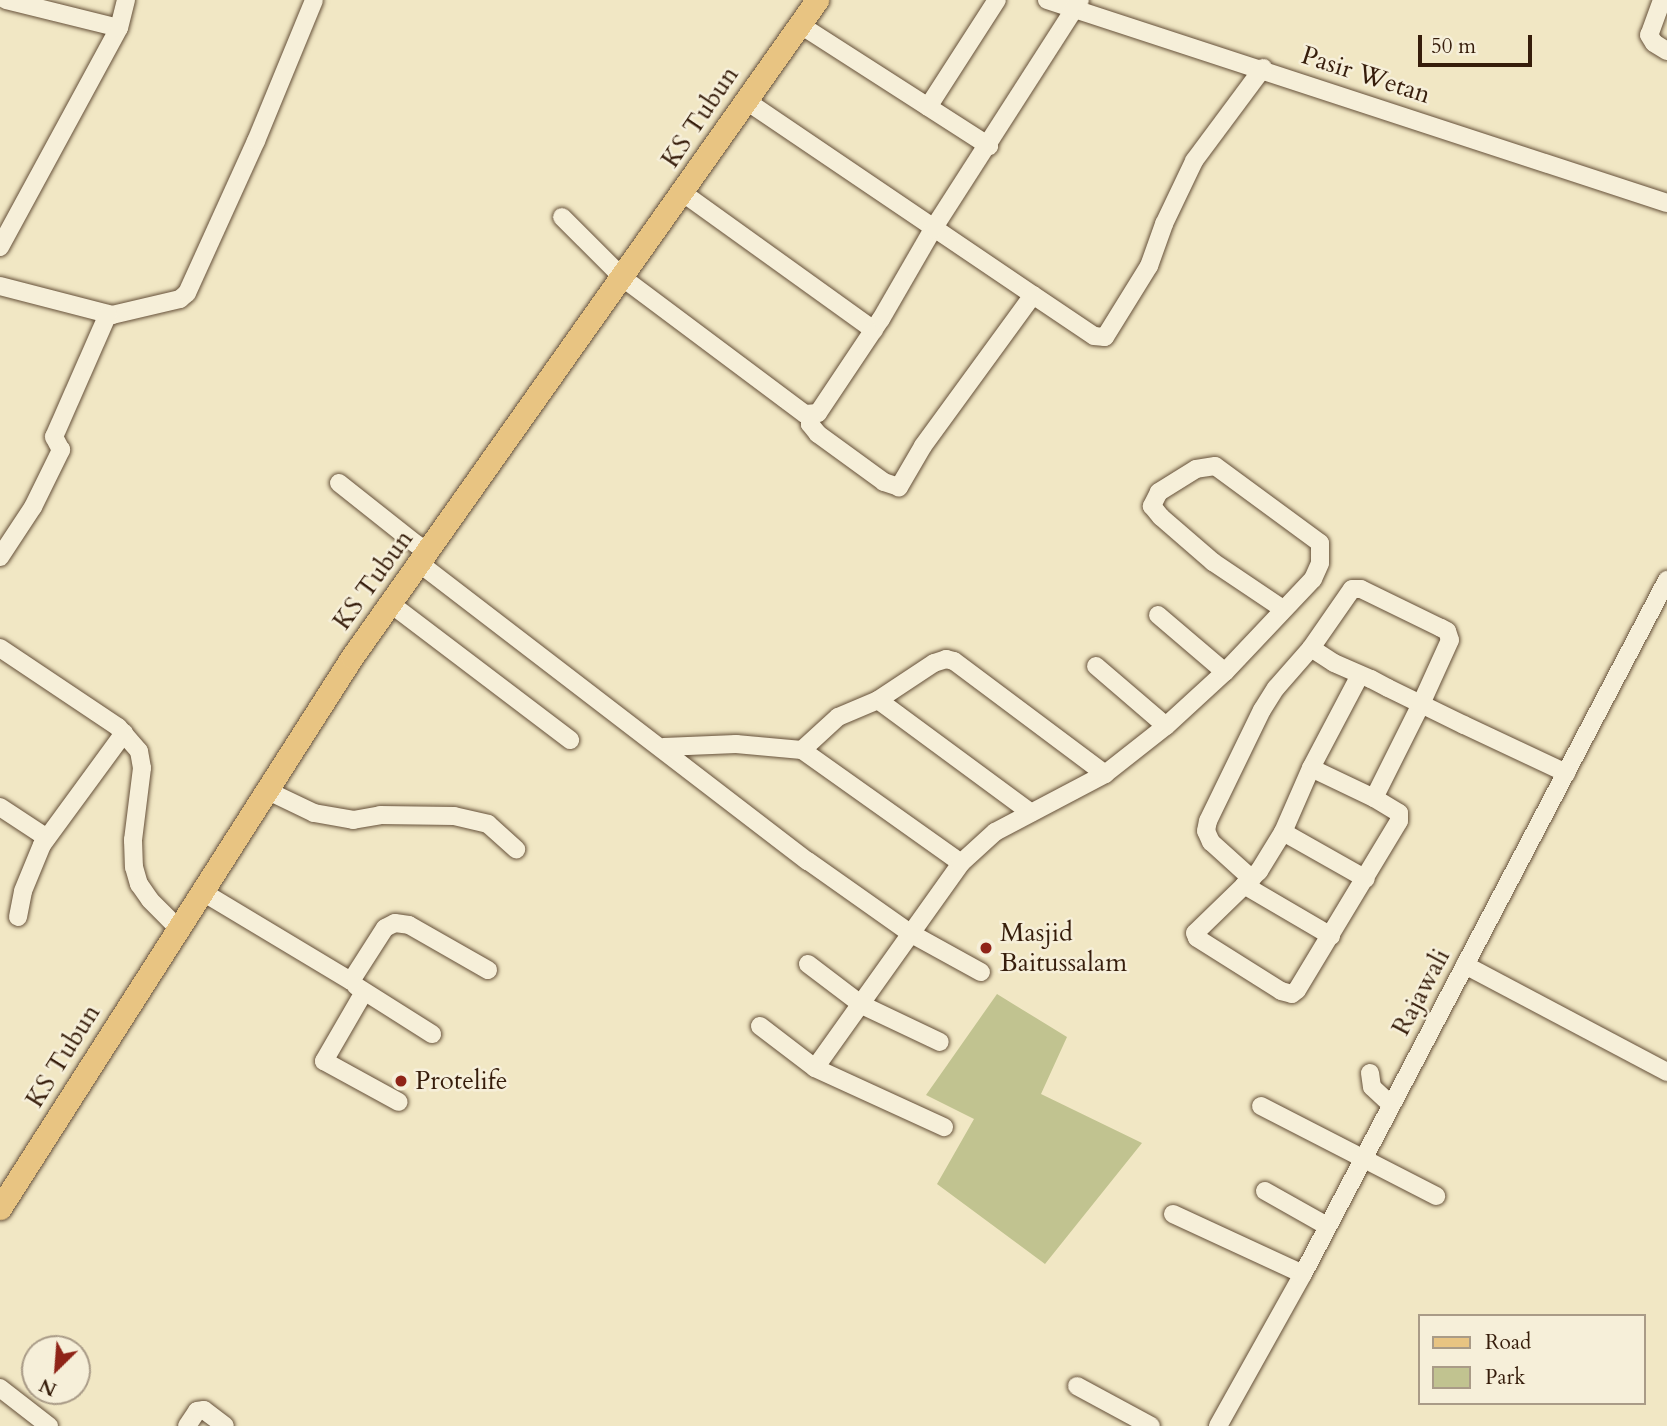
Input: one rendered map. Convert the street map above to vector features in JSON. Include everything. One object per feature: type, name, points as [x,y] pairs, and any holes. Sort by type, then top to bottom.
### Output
[{"type":"main road","name":"KS Tubun","points":[[0,1208],[266,790],[391,604],[817,0]]},
{"type":"street","points":[[6,0],[119,28]]},
{"type":"street","points":[[0,247],[119,28],[126,0]]},
{"type":"street","points":[[0,286],[108,314],[180,299],[187,293],[256,141],[313,0]]},
{"type":"street","points":[[928,107],[997,0]]},
{"type":"street","name":"Pasir Wetan","points":[[1047,0],[1077,4],[1667,203]]},
{"type":"street","points":[[1662,0],[1649,35],[1654,43],[1667,51]]},
{"type":"street","points":[[562,217],[623,278],[805,414],[811,415],[824,407],[874,330],[933,229],[989,146],[1077,4]]},
{"type":"street","points":[[799,24],[989,146]]},
{"type":"street","points":[[745,100],[1094,336],[1105,337],[1149,266],[1164,224],[1194,161],[1263,68]]},
{"type":"street","points":[[683,193],[874,330]]},
{"type":"street","points":[[811,415],[810,424],[818,434],[884,481],[899,487],[923,446],[1033,295]]},
{"type":"street","points":[[0,557],[33,508],[61,450],[54,437],[108,314]]},
{"type":"street","points":[[815,1068],[961,863],[995,832],[1105,774],[1166,726],[1225,672],[1312,579],[1320,563],[1320,543],[1215,467],[1196,469],[1159,492],[1152,506],[1160,517],[1213,562],[1283,609]]},
{"type":"street","points":[[339,483],[416,544],[424,557],[649,740],[664,747],[719,794],[910,933],[981,972]]},
{"type":"street","name":"Rajawali","points":[[1218,1426],[1303,1274],[1667,580]]},
{"type":"street","points":[[1331,936],[1248,882],[1211,842],[1206,831],[1208,821],[1262,710],[1311,648],[1334,610],[1356,588],[1441,628],[1449,635],[1448,649],[1374,798]]},
{"type":"street","points":[[391,604],[570,740]]},
{"type":"street","points":[[1158,615],[1225,672]]},
{"type":"street","points":[[0,648],[124,733],[139,751],[142,768],[133,840],[134,867],[139,884],[150,901],[177,928]]},
{"type":"street","points":[[1311,648],[1360,675],[1566,773]]},
{"type":"street","points":[[803,750],[838,716],[878,700],[934,663],[946,659],[954,662],[1105,774]]},
{"type":"street","points":[[1096,666],[1166,726]]},
{"type":"street","points":[[1311,768],[1374,798],[1399,813],[1400,818],[1366,879],[1297,990],[1288,993],[1195,936],[1248,882],[1283,832],[1311,768],[1360,675]]},
{"type":"street","points":[[878,700],[1031,813]]},
{"type":"street","points":[[18,917],[30,871],[47,838],[124,733]]},
{"type":"street","points":[[664,747],[736,744],[803,750],[961,863]]},
{"type":"street","points":[[266,790],[314,813],[352,820],[380,815],[454,816],[488,824],[516,849]]},
{"type":"street","points":[[0,807],[47,838]]},
{"type":"street","points":[[1283,832],[1366,879]]},
{"type":"street","points":[[201,891],[432,1034]]},
{"type":"street","points":[[399,1102],[324,1061],[385,928],[395,923],[409,925],[488,971]]},
{"type":"street","points":[[808,964],[862,1005],[940,1042]]},
{"type":"street","points":[[1465,965],[1667,1072]]},
{"type":"street","points":[[760,1026],[815,1068],[944,1127]]},
{"type":"street","points":[[1370,1073],[1372,1087],[1391,1105]]},
{"type":"street","points":[[1261,1106],[1436,1196]]},
{"type":"street","points":[[1265,1191],[1327,1226]]},
{"type":"street","points":[[1173,1214],[1303,1274]]},
{"type":"street","points":[[1077,1386],[1151,1426]]},
{"type":"street","points":[[0,1388],[49,1426]]},
{"type":"street","points":[[187,1426],[197,1411],[204,1410],[225,1426]]},
{"type":"green space","points":[[997,994],[1067,1037],[1041,1094],[1142,1143],[1045,1264],[937,1184],[974,1119],[926,1095]]},
{"type":"place","name":"Masjid Baitussalam","points":[[986,948]]},
{"type":"place","name":"Protelife","points":[[401,1081]]}]
